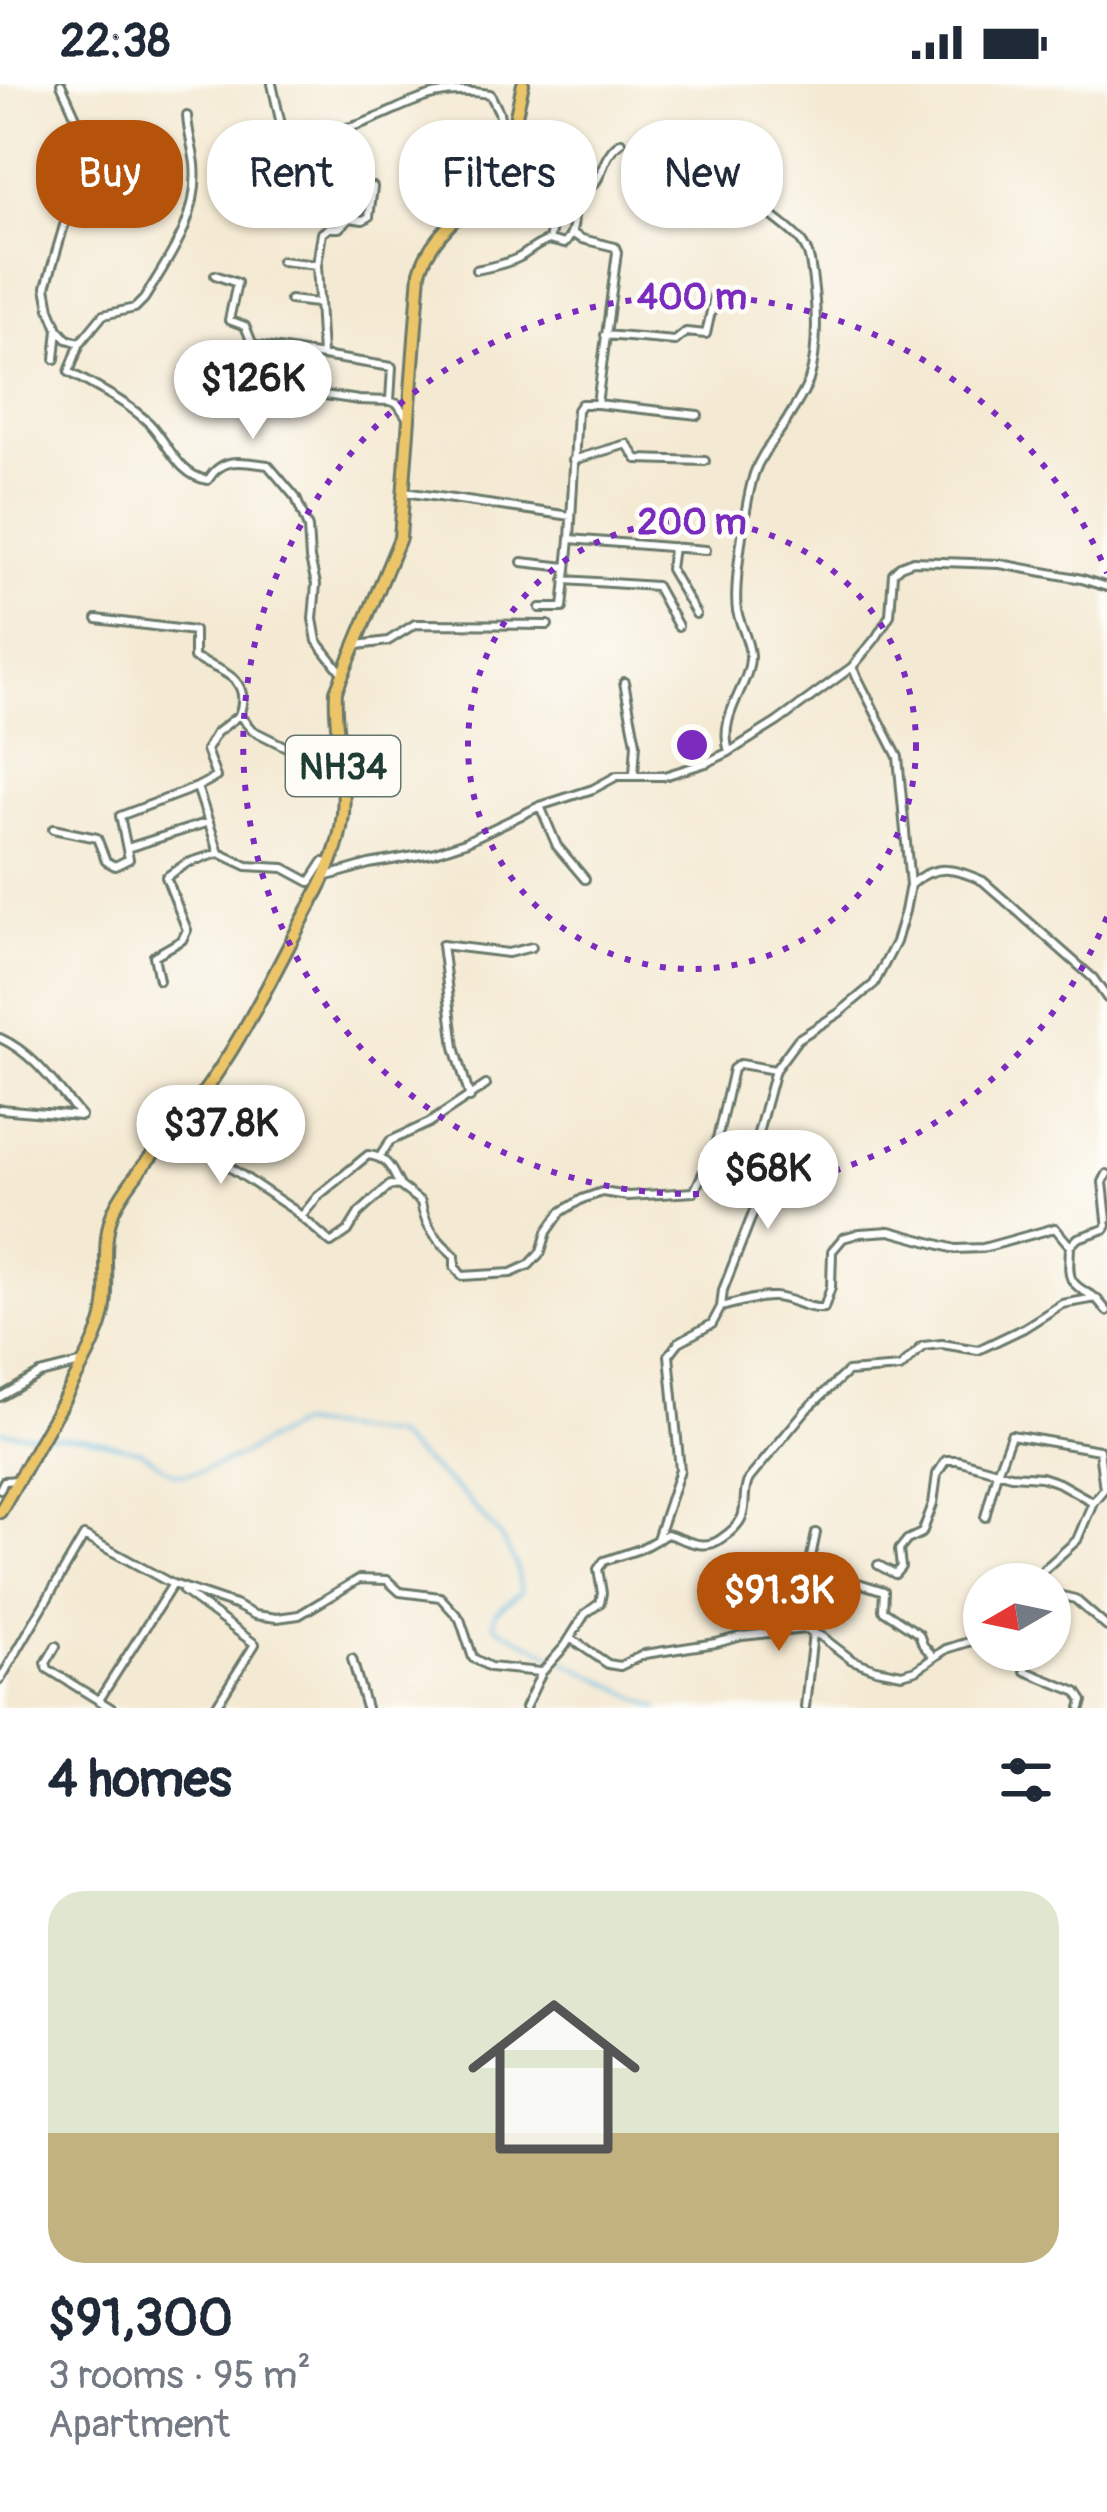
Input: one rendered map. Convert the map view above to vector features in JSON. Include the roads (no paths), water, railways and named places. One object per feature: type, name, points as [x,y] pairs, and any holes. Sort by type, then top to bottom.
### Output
[{"type":"highway","name":"NH34","points":[[514,120],[523,84]]},
{"type":"highway","name":"NH34","points":[[0,1512],[84,1363],[105,1312],[106,1238],[119,1201],[242,1037],[328,869],[344,800],[335,710],[342,674],[400,538],[417,292],[424,257],[446,228]]},
{"type":"street","points":[[61,84],[80,126],[72,198],[46,287],[58,329],[67,339],[80,343]]},
{"type":"street","points":[[272,84],[278,119],[289,132],[352,127],[410,100],[465,90],[490,94],[501,120]]},
{"type":"street","points":[[187,116],[195,160],[191,216],[144,299],[135,308],[103,315],[80,343],[69,372],[137,412],[195,478],[208,480],[216,467],[232,460],[268,466],[296,498],[308,528],[317,641],[342,674]]},
{"type":"street","points":[[476,270],[515,259],[549,240],[564,244],[571,238],[572,201],[579,190],[596,185],[608,152],[621,142]]},
{"type":"street","points":[[729,752],[726,744],[733,701],[749,662],[736,607],[753,477],[760,458],[808,384],[815,328],[807,250],[783,222]]},
{"type":"street","points":[[322,355],[317,265],[322,233],[329,228]]},
{"type":"street","points":[[549,240],[552,228]]},
{"type":"street","points":[[572,232],[615,247],[617,252],[597,404]]},
{"type":"street","points":[[281,261],[317,265]]},
{"type":"street","points":[[215,275],[237,283],[229,320],[245,326],[254,345]]},
{"type":"street","points":[[605,335],[675,341],[686,332],[706,334],[715,293]]},
{"type":"street","points":[[290,300],[318,304]]},
{"type":"street","points":[[55,359],[58,329]]},
{"type":"street","points":[[390,400],[392,367],[245,345],[256,386],[390,400],[409,422]]},
{"type":"street","points":[[540,608],[563,608],[580,404],[698,415]]},
{"type":"street","points":[[573,460],[627,444],[637,459],[705,461]]},
{"type":"street","points":[[404,492],[571,515]]},
{"type":"street","points":[[570,539],[706,550]]},
{"type":"street","points":[[673,547],[670,568],[696,614]]},
{"type":"street","points":[[158,980],[154,956],[182,940],[187,930],[166,877],[187,863],[219,854],[247,866],[284,868],[310,882],[323,862],[328,869],[432,853],[617,776],[664,776],[729,752],[852,667],[890,615],[893,573],[899,566],[913,561],[1000,564],[1107,587]]},
{"type":"street","points":[[522,562],[567,567]]},
{"type":"street","points":[[565,580],[656,586],[678,626]]},
{"type":"street","points":[[53,829],[97,838],[106,861],[115,866],[129,860],[120,816],[216,777],[206,750],[216,733],[239,715],[244,701],[236,680],[194,658],[194,631],[98,620]]},
{"type":"street","points":[[354,646],[388,641],[415,624],[548,625]]},
{"type":"street","points":[[709,1162],[747,1174],[775,1070],[798,1040],[874,984],[896,942],[910,885],[898,757],[852,667]]},
{"type":"street","points":[[624,682],[636,743],[634,775]]},
{"type":"street","points":[[239,715],[252,730],[288,748],[338,746]]},
{"type":"street","points":[[197,787],[219,854]]},
{"type":"street","points":[[540,806],[557,846],[585,879]]},
{"type":"street","points":[[127,848],[208,822]]},
{"type":"street","points":[[910,885],[933,870],[947,868],[983,881],[1093,978],[1107,998]]},
{"type":"street","points":[[470,1098],[455,1047],[442,946],[508,953],[532,947]]},
{"type":"street","points":[[0,1038],[20,1047],[81,1116],[0,1109]]},
{"type":"street","points":[[301,1216],[368,1155],[380,1156],[400,1186],[421,1202],[424,1219],[455,1256],[455,1268],[462,1276],[511,1274],[529,1265],[561,1212],[582,1199],[602,1192],[628,1196],[694,1192],[709,1162],[733,1069],[740,1064],[775,1070]]},
{"type":"street","points":[[380,1156],[390,1142],[486,1085]]},
{"type":"street","points":[[179,1124],[331,1243],[390,1185],[400,1186]]},
{"type":"street","points":[[658,1539],[680,1471],[670,1354],[679,1342],[712,1324],[721,1306],[762,1190],[751,1164]]},
{"type":"street","points":[[1070,1246],[1078,1238],[1105,1229],[1103,1182],[1107,1174]]},
{"type":"street","points":[[721,1306],[767,1296],[794,1300],[815,1310],[824,1308],[831,1288],[832,1251],[843,1238],[860,1233],[890,1231],[956,1249],[982,1248],[1055,1228],[1070,1246],[1071,1283],[1107,1311]]},
{"type":"street","points":[[525,1708],[542,1672],[585,1614],[600,1603],[598,1569],[604,1561],[667,1534],[704,1546],[730,1533],[741,1522],[742,1491],[749,1479],[806,1410],[847,1372],[900,1368],[923,1346],[979,1349],[1062,1304],[1096,1298]]},
{"type":"street","points":[[0,1396],[40,1374],[84,1363]]},
{"type":"street","points":[[986,1517],[1011,1435],[1099,1450],[1105,1488],[1093,1502],[1078,1540],[1052,1563]]},
{"type":"street","points":[[878,1565],[895,1574],[901,1567],[899,1550],[922,1532],[933,1504],[937,1474],[946,1460],[1041,1477],[1093,1502]]},
{"type":"street","points":[[0,1489],[4,1481],[18,1480]]},
{"type":"street","points":[[816,1533],[811,1557],[814,1569],[884,1591],[883,1610],[920,1634],[933,1657]]},
{"type":"street","points":[[0,1680],[84,1536],[173,1584],[255,1644],[215,1708]]},
{"type":"street","points":[[173,1584],[255,1615],[277,1618],[299,1615],[359,1580],[387,1580],[400,1592],[440,1597],[460,1619],[473,1658],[490,1666],[542,1672]]},
{"type":"street","points":[[99,1700],[173,1584]]},
{"type":"street","points":[[1071,1599],[1107,1627]]},
{"type":"street","points":[[567,1642],[620,1666],[638,1655],[799,1629],[814,1631],[851,1660],[892,1673],[909,1673],[946,1648],[963,1643]]},
{"type":"street","points":[[805,1707],[814,1631]]},
{"type":"street","points":[[56,1646],[46,1663],[48,1669],[111,1708]]},
{"type":"street","points":[[352,1659],[366,1708]]},
{"type":"street","points":[[1024,1671],[1077,1692],[1083,1701],[1081,1708]]},
{"type":"waterway","points":[[48,1436],[86,1438],[140,1451],[181,1474],[235,1458],[297,1424],[392,1435],[463,1495],[499,1535],[516,1564],[521,1592],[495,1613],[494,1626],[658,1708]]},
{"type":"waterway","points":[[0,1431],[38,1435]]}]
